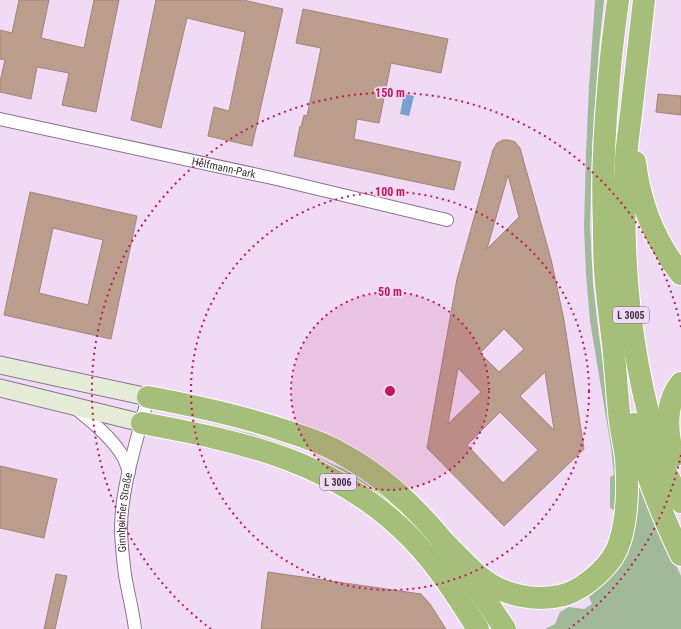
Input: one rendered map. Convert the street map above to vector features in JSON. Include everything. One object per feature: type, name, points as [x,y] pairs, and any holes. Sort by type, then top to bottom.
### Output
[{"type":"highway","name":"L 3005","points":[[618,0],[607,92],[603,173],[606,282],[614,357],[642,457],[670,532],[681,555]]},
{"type":"highway","name":"L 3005","points":[[644,0],[626,158],[624,215],[626,276],[634,343],[643,393],[665,469],[679,497]]},
{"type":"highway","points":[[635,73],[635,162],[637,179],[647,214],[655,233],[681,274]]},
{"type":"highway","points":[[445,542],[480,577],[491,585],[516,595],[531,597],[555,596],[581,586],[607,565],[620,543],[626,514],[626,458],[619,415],[614,357]]},
{"type":"highway","points":[[679,497],[676,470],[669,440],[668,410],[676,389],[681,383]]},
{"type":"highway","name":"L 3006","points":[[148,397],[220,412],[273,426],[342,453],[372,473],[402,497],[445,542]]},
{"type":"highway","name":"L 3006","points":[[142,423],[224,440],[262,450],[307,466],[349,488],[368,500],[413,539],[442,574],[478,629]]},
{"type":"highway","points":[[445,542],[505,629]]},
{"type":"main road","name":"L 3006","points":[[0,365],[148,397]]},
{"type":"main road","name":"L 3006","points":[[0,388],[142,423]]},
{"type":"street","name":"Helfmann-Park","points":[[0,119],[272,178],[447,220]]},
{"type":"street","name":"Ginnheimer Straße","points":[[135,629],[125,574],[121,525],[123,501],[129,472],[148,397]]},
{"type":"street","points":[[73,406],[99,428],[116,447],[129,472]]},
{"type":"green space","points":[[595,0],[604,0],[599,47],[592,152],[590,226],[593,284],[599,336],[613,424],[620,513],[610,508],[610,477],[614,475],[611,447],[590,321],[586,274],[584,227],[586,153]]},
{"type":"green space","points":[[178,419],[251,434],[354,471],[392,498],[449,564],[391,506],[178,421]]},
{"type":"green space","points":[[634,467],[681,576],[681,629],[545,629],[555,624],[560,612],[569,607],[584,609],[592,604],[589,597],[599,587]]},
{"type":"water","points":[[404,94],[414,96],[409,116],[400,114]]},
{"type":"building","points":[[19,0],[49,0],[41,38],[84,48],[94,0],[119,0],[96,112],[62,105],[69,73],[37,67],[31,99],[0,92],[0,82],[5,60],[0,59],[0,30],[12,33]]},
{"type":"building","points":[[156,0],[243,0],[283,9],[252,146],[208,136],[214,107],[229,111],[245,32],[187,18],[161,128],[131,120]]},
{"type":"building","points":[[303,9],[448,39],[441,73],[391,63],[379,123],[357,119],[354,139],[461,162],[454,190],[294,156],[300,126],[301,127],[304,115],[307,116],[321,48],[296,43]]},
{"type":"building","points":[[658,94],[681,96],[681,115],[656,112]]},
{"type":"building","points":[[503,140],[509,140],[515,142],[520,148],[551,259],[564,320],[584,449],[504,526],[427,448],[457,279],[493,150],[497,143]],"holes":[[[508,175],[519,217],[487,249]],[[504,329],[524,349],[499,372],[480,353]],[[458,368],[481,392],[448,424]],[[545,372],[554,430],[520,396]],[[500,412],[538,450],[503,483],[467,445]]]},
{"type":"building","points":[[30,192],[137,216],[111,339],[4,315]],"holes":[[[53,228],[103,240],[88,305],[39,293]]]},
{"type":"building","points":[[0,466],[57,479],[44,538],[0,528]]},
{"type":"building","points":[[268,572],[421,594],[430,604],[446,629],[261,629]]},
{"type":"building","points":[[56,574],[67,576],[55,629],[44,629]]}]
